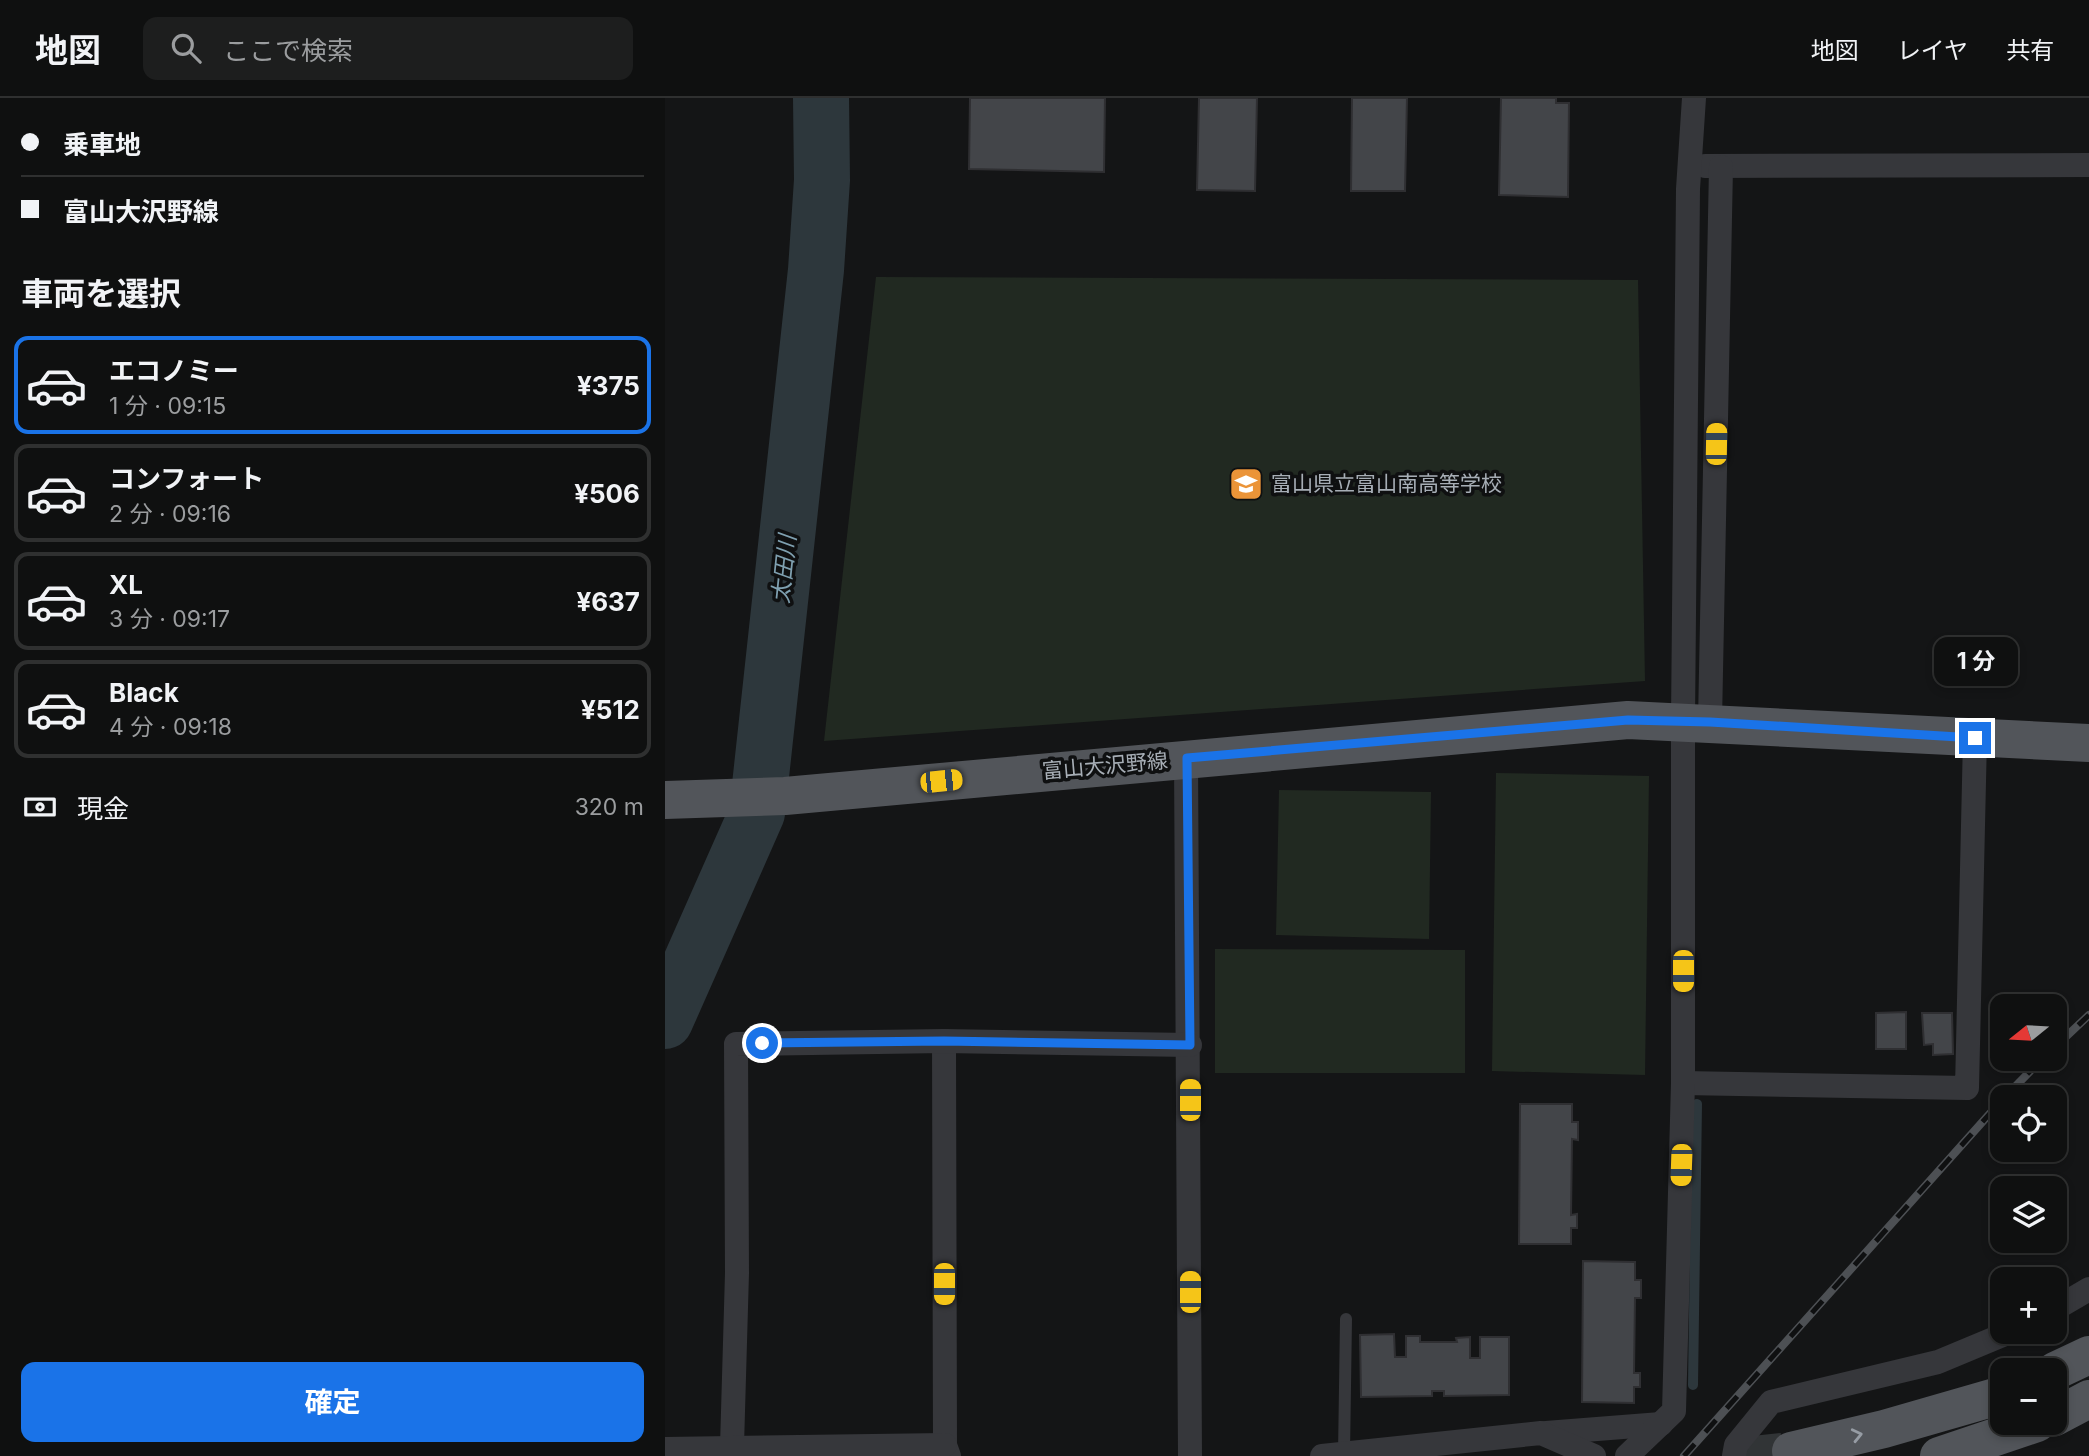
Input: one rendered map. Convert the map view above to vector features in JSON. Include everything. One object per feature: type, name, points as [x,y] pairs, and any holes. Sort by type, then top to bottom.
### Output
[{"type":"main road","name":"富山大沢野線","points":[[665,800],[785,796],[1628,720],[1696,721],[2089,743]]},
{"type":"main road","points":[[2067,1365],[2089,1355]]},
{"type":"main road","points":[[1791,1451],[1884,1429],[1990,1398]]},
{"type":"main road","points":[[2067,1411],[2089,1399]]},
{"type":"main road","points":[[1939,1456],[2001,1435]]},
{"type":"street","points":[[1694,98],[1690,166],[1696,721]]},
{"type":"street","points":[[1690,166],[2089,165]]},
{"type":"street","points":[[1627,1456],[1674,1411],[1696,721],[1721,167]]},
{"type":"street","points":[[1683,1083],[1967,1088],[1975,738]]},
{"type":"street","points":[[1187,758],[1190,1456]]},
{"type":"street","points":[[732,1446],[737,1273],[736,1044],[944,1041],[1190,1045]]},
{"type":"street","points":[[665,1449],[732,1446],[947,1450],[944,1041]]},
{"type":"street","points":[[2067,1302],[2089,1289]]},
{"type":"street","points":[[1734,1456],[1736,1445],[1771,1402],[1938,1362],[1990,1340]]},
{"type":"street","points":[[1333,1455],[1541,1433],[1661,1424]]},
{"type":"street","points":[[1541,1433],[1594,1456]]},
{"type":"lane","points":[[1333,1455],[1346,1319]]},
{"type":"shaded area","name":"富山県立富山南高等学校","points":[[876,277],[1638,280],[1645,681],[824,741]]},
{"type":"shaded area","points":[[1496,773],[1649,776],[1645,1075],[1492,1071]]},
{"type":"shaded area","points":[[1279,790],[1431,792],[1429,939],[1276,935]]},
{"type":"shaded area","points":[[1215,949],[1465,950],[1465,1073],[1215,1073]]},
{"type":"building","points":[[970,98],[1105,98],[1104,172],[969,169]]},
{"type":"building","points":[[1199,98],[1257,98],[1255,191],[1197,190]]},
{"type":"building","points":[[1352,98],[1407,98],[1405,191],[1351,191]]},
{"type":"building","points":[[1501,98],[1556,98],[1556,103],[1569,103],[1568,197],[1499,195]]},
{"type":"building","points":[[1906,1012],[1906,1049],[1876,1049],[1876,1013]]},
{"type":"building","points":[[1922,1013],[1952,1013],[1953,1054],[1933,1055],[1933,1044],[1924,1045]]},
{"type":"building","points":[[1520,1104],[1572,1104],[1572,1122],[1578,1122],[1578,1140],[1572,1139],[1571,1215],[1577,1214],[1577,1228],[1571,1228],[1571,1244],[1519,1244]]},
{"type":"building","points":[[1583,1261],[1635,1262],[1635,1280],[1641,1280],[1641,1298],[1635,1298],[1634,1373],[1640,1373],[1640,1387],[1634,1387],[1634,1403],[1582,1402]]},
{"type":"building","points":[[1394,1334],[1395,1357],[1406,1357],[1406,1336],[1420,1336],[1420,1342],[1457,1342],[1456,1338],[1470,1337],[1470,1358],[1480,1358],[1480,1337],[1509,1337],[1509,1395],[1444,1396],[1444,1391],[1432,1391],[1432,1396],[1361,1397],[1360,1335]]},
{"type":"waterway","name":"太田川","points":[[665,1021],[757,813],[816,270],[822,180],[821,98]]},
{"type":"waterway","points":[[1693,1385],[1697,1104]]},
{"type":"tunnel","points":[[1745,1456],[1791,1451]]},
{"type":"railway","points":[[2067,1036],[2089,1015]]},
{"type":"railway","points":[[2017,1085],[2030,1071]]},
{"type":"railway","points":[[1684,1456],[1990,1113]]},
{"type":"place","name":"富山県立富山南高等学校","points":[[1246,484]]},
{"type":"route","points":[[762,1043],[944,1041],[1190,1045],[1187,758],[1628,720],[1683,720],[1975,738]]}]
